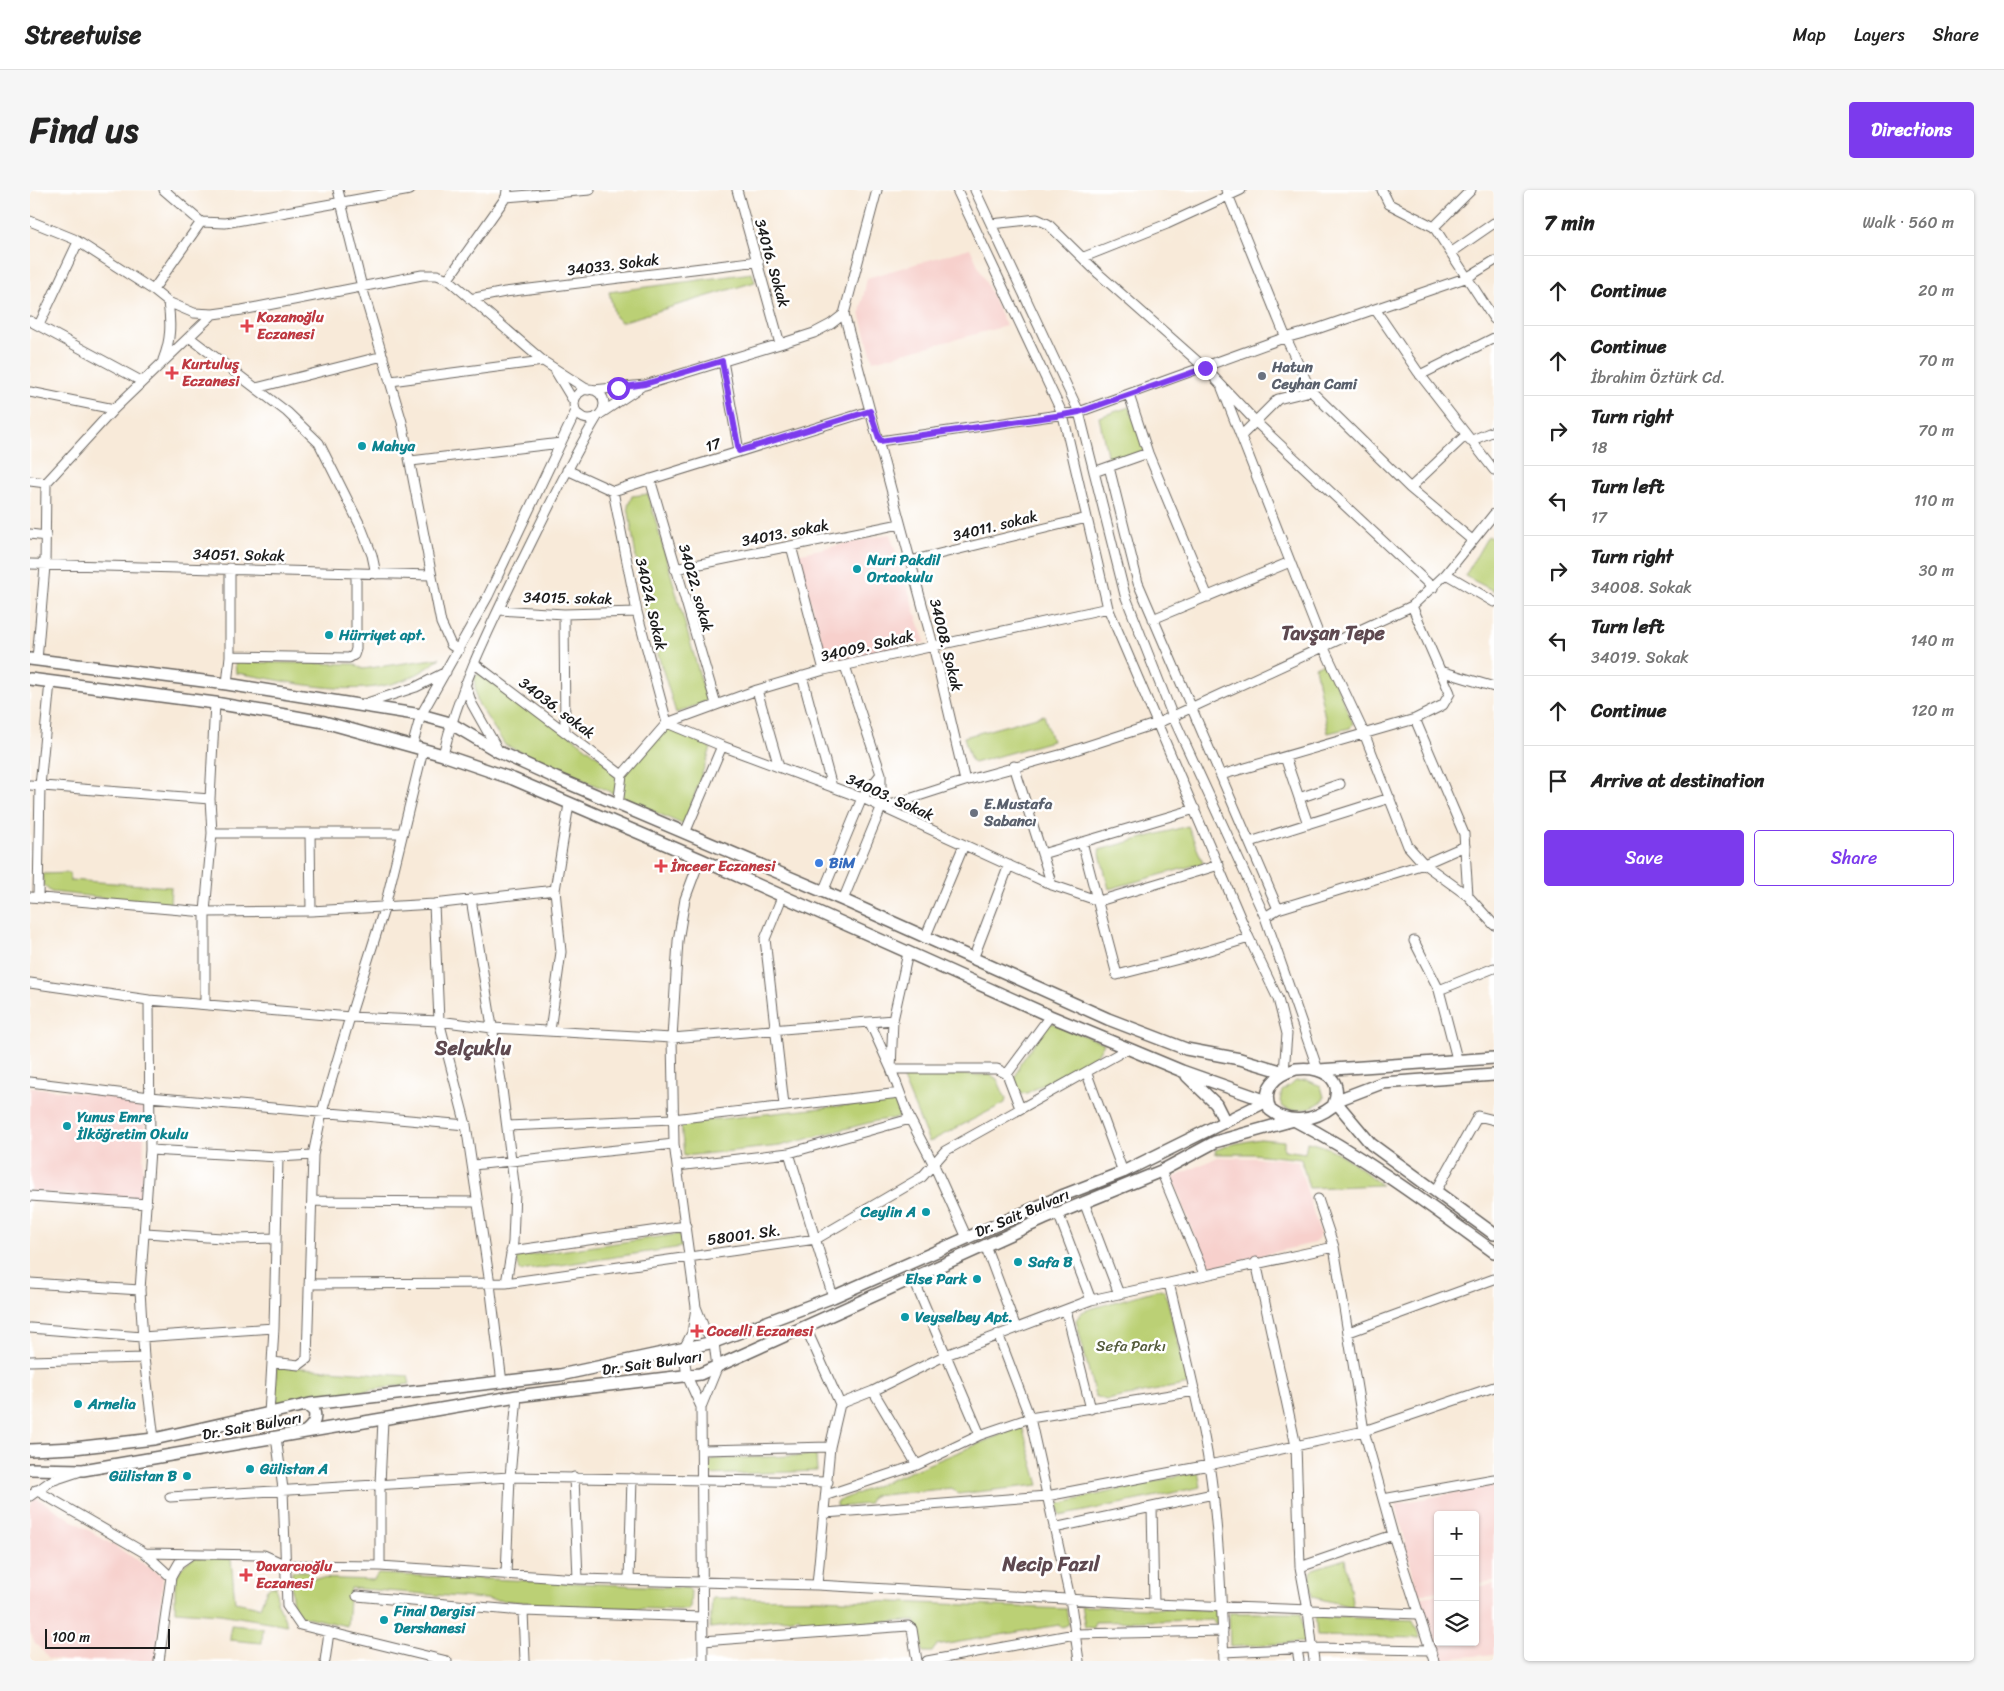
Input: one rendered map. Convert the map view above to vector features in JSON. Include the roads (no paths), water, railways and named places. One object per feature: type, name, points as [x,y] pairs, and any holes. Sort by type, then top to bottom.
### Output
[{"type":"main road","points":[[33,660],[227,684],[421,715],[450,724],[500,752],[618,805],[843,900],[1108,1019],[1186,1049],[1240,1059],[1284,1072]]},
{"type":"main road","points":[[30,679],[215,703],[324,722],[443,755],[512,779],[700,859],[1050,1016],[1182,1071],[1267,1101]]},
{"type":"main road","points":[[1494,1058],[1456,1059],[1318,1070],[1305,1068],[1284,1072],[1274,1079],[1269,1087],[1267,1101],[1270,1110],[1276,1115],[1294,1120],[1335,1141],[1395,1180],[1494,1252]]},
{"type":"main road","points":[[1294,1120],[1318,1116],[1333,1106],[1336,1088],[1332,1080],[1318,1070]]},
{"type":"main road","points":[[1182,1071],[1216,1104],[1224,1120]]},
{"type":"main road","points":[[1335,1101],[1382,1083],[1494,1076]]},
{"type":"main road","name":"Dr. Sait Bulvarı","points":[[30,1450],[74,1448],[154,1439],[308,1405],[560,1375],[714,1342],[833,1297],[1123,1172],[1224,1120],[1267,1101]]},
{"type":"main road","points":[[1335,1101],[1371,1144],[1494,1234]]},
{"type":"main road","name":"Dr. Sait Bulvarı","points":[[30,1469],[83,1470],[517,1396],[687,1376],[717,1368],[985,1245],[1161,1171],[1215,1142],[1294,1120]]},
{"type":"main road","points":[[305,1432],[312,1427],[315,1420],[314,1411],[308,1405]]},
{"type":"street","points":[[164,190],[201,222],[225,223],[387,192],[410,190]]},
{"type":"street","points":[[338,190],[362,287],[391,381],[411,461],[441,623],[451,645],[459,650]]},
{"type":"street","points":[[448,279],[507,193],[590,190]]},
{"type":"street","name":"34016. Sokak","points":[[737,190],[759,261],[780,344]]},
{"type":"street","points":[[412,746],[421,715],[447,672],[488,596],[560,442],[579,393],[645,384],[780,344],[814,333],[831,324],[844,314],[877,190]]},
{"type":"street","points":[[957,190],[1061,415],[1108,608],[1249,938],[1278,999],[1287,1034],[1284,1072]]},
{"type":"street","points":[[975,190],[1079,412],[1125,595],[1173,717],[1265,917],[1318,1070]]},
{"type":"street","points":[[1084,257],[1227,194],[1241,190]]},
{"type":"street","points":[[1382,190],[1390,204],[1434,227],[1491,309],[1494,319]]},
{"type":"street","points":[[1434,227],[1471,190]]},
{"type":"street","points":[[1227,194],[1286,338],[1311,391],[1410,488],[1472,540]]},
{"type":"street","points":[[991,224],[1037,218],[1048,224],[1084,257],[1099,274],[1205,368],[1222,388],[1256,421],[1433,588]]},
{"type":"street","points":[[30,221],[78,242],[154,290],[168,302],[194,313],[213,314],[422,275],[437,275],[448,279],[543,361],[603,400],[599,415],[567,470],[465,684],[450,724],[443,755]]},
{"type":"street","points":[[154,290],[201,222]]},
{"type":"street","points":[[1452,252],[1494,223]]},
{"type":"street","points":[[78,242],[34,323],[141,381]]},
{"type":"street","name":"34033. Sokak","points":[[470,299],[504,292],[759,261]]},
{"type":"street","points":[[880,441],[1079,412],[1286,338],[1468,277],[1494,261]]},
{"type":"street","points":[[162,364],[170,344],[171,319],[168,302]]},
{"type":"street","points":[[1376,309],[1420,375],[1494,470]]},
{"type":"street","points":[[33,660],[45,566],[46,483],[114,408],[213,314]]},
{"type":"street","name":"34008. Sokak","points":[[844,314],[880,441],[900,524],[933,645],[964,781]]},
{"type":"street","points":[[189,337],[287,412],[318,444],[345,492],[361,527],[372,556],[376,574]]},
{"type":"street","points":[[1420,375],[1494,338]]},
{"type":"street","points":[[256,388],[383,356]]},
{"type":"street","points":[[391,381],[543,361]]},
{"type":"street","points":[[722,361],[739,451]]},
{"type":"street","points":[[554,369],[575,407],[587,419],[599,415],[645,384]]},
{"type":"street","points":[[1222,388],[1324,648],[1364,733],[1408,846],[1424,864],[1468,896],[1494,925]]},
{"type":"street","points":[[1241,436],[1278,399],[1311,391]]},
{"type":"street","points":[[30,392],[114,408]]},
{"type":"street","points":[[1129,395],[1148,453],[1208,598]]},
{"type":"street","name":"17","points":[[613,491],[870,411]]},
{"type":"street","points":[[1410,488],[1468,438],[1494,431]]},
{"type":"street","points":[[411,461],[560,442]]},
{"type":"street","points":[[1094,472],[1148,453]]},
{"type":"street","points":[[1109,467],[1138,583],[1278,909]]},
{"type":"street","points":[[567,470],[613,491]]},
{"type":"street","name":"34022. sokak","points":[[650,479],[716,704]]},
{"type":"street","points":[[30,481],[46,483]]},
{"type":"street","name":"34024. Sokak","points":[[613,491],[637,612],[667,722]]},
{"type":"street","points":[[882,808],[964,781],[1063,754],[1158,723],[1412,606],[1446,574],[1494,514]]},
{"type":"street","name":"34011. sokak","points":[[910,561],[1087,518]]},
{"type":"street","name":"34013. sokak","points":[[675,569],[900,524]]},
{"type":"street","points":[[30,534],[46,536]]},
{"type":"street","points":[[791,546],[824,670]]},
{"type":"street","points":[[1153,619],[1208,598],[1290,562]]},
{"type":"street","name":"34051. Sokak","points":[[30,564],[45,566],[230,568],[432,575]]},
{"type":"street","points":[[227,684],[230,656],[230,568]]},
{"type":"street","points":[[230,656],[349,658],[354,655],[356,649],[356,573]]},
{"type":"street","points":[[1446,574],[1494,602]]},
{"type":"street","points":[[1221,775],[1415,719],[1443,705],[1450,692],[1412,606]]},
{"type":"street","name":"34009. Sokak","points":[[667,722],[757,690],[824,670],[1108,608]]},
{"type":"street","name":"34015. sokak","points":[[499,610],[564,614],[637,612]]},
{"type":"street","points":[[564,614],[565,731]]},
{"type":"street","name":"34036. sokak","points":[[475,664],[622,775]]},
{"type":"street","points":[[843,900],[882,808],[881,774],[845,666]]},
{"type":"street","points":[[1441,671],[1494,687]]},
{"type":"street","points":[[360,705],[416,687],[447,672]]},
{"type":"street","points":[[802,676],[832,787]]},
{"type":"street","points":[[50,682],[40,786],[34,897],[205,912],[311,911],[434,904],[555,890]]},
{"type":"street","points":[[465,684],[472,704],[500,752]]},
{"type":"street","points":[[757,690],[779,767]]},
{"type":"street","points":[[205,1003],[205,912],[212,833],[210,799],[215,703]]},
{"type":"street","points":[[1415,719],[1464,834],[1468,896]]},
{"type":"street","points":[[618,805],[622,775],[667,722]]},
{"type":"street","name":"34003. Sokak","points":[[667,722],[722,746],[862,798],[1052,885],[1099,901]]},
{"type":"street","points":[[684,833],[722,746]]},
{"type":"street","points":[[272,1362],[299,1364],[307,1359],[313,1156],[322,1112],[385,906],[423,750]]},
{"type":"street","points":[[1285,757],[1308,824]]},
{"type":"street","points":[[1014,766],[1052,885]]},
{"type":"street","points":[[823,892],[862,798],[881,774]]},
{"type":"street","points":[[1299,798],[1340,784]]},
{"type":"street","points":[[30,785],[210,799]]},
{"type":"street","points":[[1250,842],[1390,798]]},
{"type":"street","points":[[550,1030],[561,952],[555,890],[569,804]]},
{"type":"street","points":[[1042,854],[1195,809]]},
{"type":"street","points":[[212,833],[403,833]]},
{"type":"street","points":[[310,833],[311,911]]},
{"type":"street","points":[[1082,842],[1117,975],[1249,938]]},
{"type":"street","points":[[925,938],[964,845]]},
{"type":"street","points":[[1265,917],[1278,909],[1424,864],[1465,846]]},
{"type":"street","points":[[700,859],[684,899],[678,941],[672,1038],[674,1144],[696,1307],[705,1330],[714,1342],[717,1368],[701,1407]]},
{"type":"street","points":[[1099,901],[1219,865]]},
{"type":"street","points":[[973,959],[1009,866]]},
{"type":"street","points":[[782,897],[765,939],[784,1105]]},
{"type":"street","points":[[471,899],[507,1126],[515,1190],[511,1252],[506,1282]]},
{"type":"street","points":[[434,904],[439,1021],[466,1125],[490,1284],[502,1383]]},
{"type":"street","points":[[1414,942],[1438,990],[1456,1059]]},
{"type":"street","points":[[890,1069],[893,1020],[908,953]]},
{"type":"street","points":[[1438,990],[1494,968]]},
{"type":"street","points":[[30,983],[149,1000],[205,1003],[350,1017],[439,1021],[492,1028],[672,1038],[893,1020]]},
{"type":"street","points":[[149,1000],[150,1150],[146,1233],[140,1290],[142,1337],[154,1439]]},
{"type":"street","points":[[1007,1074],[1050,1016]]},
{"type":"street","points":[[870,1022],[910,1119],[934,1165],[967,1238]]},
{"type":"street","name":"58001. Sk.","points":[[310,1284],[490,1284],[816,1239],[922,1177],[945,1151],[1020,1108],[1086,1074],[1129,1048]]},
{"type":"street","points":[[890,1069],[997,1069],[1007,1074],[1020,1108]]},
{"type":"street","points":[[1086,1074],[1123,1172]]},
{"type":"street","points":[[30,1082],[150,1097],[466,1125]]},
{"type":"street","points":[[507,1126],[673,1118],[900,1093]]},
{"type":"street","points":[[1436,1191],[1478,1116],[1494,1120]]},
{"type":"street","points":[[677,1166],[789,1153],[910,1119]]},
{"type":"street","points":[[472,1165],[674,1144]]},
{"type":"street","points":[[150,1150],[278,1157],[313,1156]]},
{"type":"street","points":[[789,1153],[833,1297]]},
{"type":"street","points":[[269,1414],[274,1328],[278,1157]]},
{"type":"street","points":[[1161,1171],[1204,1274]]},
{"type":"street","points":[[30,1196],[147,1204]]},
{"type":"street","points":[[1318,1199],[1334,1247],[1364,1431],[1382,1499],[1434,1661]]},
{"type":"street","points":[[312,1200],[477,1202]]},
{"type":"street","points":[[1084,1202],[1118,1294]]},
{"type":"street","points":[[1058,1213],[1091,1300]]},
{"type":"street","points":[[511,1252],[686,1226]]},
{"type":"street","points":[[146,1233],[238,1239],[276,1238]]},
{"type":"street","points":[[985,1245],[1016,1328]]},
{"type":"street","points":[[840,1404],[873,1392],[946,1355],[1091,1300],[1256,1262],[1334,1247]]},
{"type":"street","points":[[1256,1262],[1296,1446],[1300,1567],[1308,1610],[1314,1661]]},
{"type":"street","points":[[912,1278],[980,1435]]},
{"type":"street","points":[[1349,1332],[1494,1278]]},
{"type":"street","points":[[30,1283],[140,1290]]},
{"type":"street","points":[[1169,1283],[1195,1391],[1209,1465],[1213,1494],[1224,1657],[1312,1648],[1431,1650]]},
{"type":"street","points":[[696,1307],[692,1333],[683,1350],[687,1376],[701,1407],[703,1661]]},
{"type":"street","points":[[1066,1310],[1090,1408]]},
{"type":"street","points":[[805,1326],[840,1404],[830,1447],[818,1585]]},
{"type":"street","points":[[30,1328],[142,1337],[274,1328]]},
{"type":"street","points":[[998,1334],[1030,1418],[1070,1598],[1080,1661]]},
{"type":"street","points":[[30,1361],[144,1358]]},
{"type":"street","points":[[825,1513],[1046,1496],[1209,1465],[1364,1431],[1494,1387]]},
{"type":"street","points":[[827,1495],[917,1465],[980,1435],[1030,1418],[1195,1391]]},
{"type":"street","points":[[873,1392],[917,1465]]},
{"type":"street","points":[[506,1575],[510,1477],[517,1396]]},
{"type":"street","points":[[380,1566],[380,1484],[383,1420]]},
{"type":"street","points":[[276,1437],[283,1489],[287,1606],[300,1625],[419,1658],[447,1661]]},
{"type":"street","points":[[702,1450],[830,1447]]},
{"type":"street","points":[[83,1470],[51,1481],[33,1493],[144,1553],[171,1577]]},
{"type":"street","points":[[170,1497],[510,1477],[828,1482]]},
{"type":"street","points":[[574,1477],[578,1579]]},
{"type":"street","points":[[629,1580],[632,1478]]},
{"type":"street","points":[[1382,1499],[1494,1479]]},
{"type":"street","points":[[1054,1528],[1213,1494]]},
{"type":"street","points":[[1152,1507],[1154,1604]]},
{"type":"street","points":[[1300,1567],[1393,1535]]},
{"type":"street","points":[[144,1553],[264,1555],[286,1565],[380,1566],[578,1579],[818,1585],[1154,1604],[1418,1614]]},
{"type":"street","points":[[160,1661],[171,1577],[179,1562],[192,1554]]},
{"type":"street","points":[[358,1596],[523,1611],[702,1617]]},
{"type":"street","points":[[523,1611],[525,1661]]},
{"type":"street","points":[[703,1641],[908,1626],[912,1629],[917,1661]]},
{"type":"street","points":[[927,1661],[1075,1634],[1223,1631]]},
{"type":"street","points":[[324,1661],[329,1632]]},
{"type":"street","points":[[1297,1649],[1299,1661]]},
{"type":"place","name":"Kozanoğlu Eczanesi","points":[[247,326]]},
{"type":"place","name":"Kurtuluş Eczanesi","points":[[172,373]]},
{"type":"place","name":"Hatun Ceyhan Cami","points":[[1262,376]]},
{"type":"place","name":"Mahya","points":[[362,446]]},
{"type":"place","name":"Nuri Pakdil Ortaokulu","points":[[857,569]]},
{"type":"place","name":"Hürriyet apt.","points":[[329,635]]},
{"type":"place","name":"E.Mustafa Sabancı","points":[[974,813]]},
{"type":"place","name":"BiM","points":[[819,863]]},
{"type":"place","name":"İnceer Eczanesi","points":[[661,866]]},
{"type":"place","name":"Yunus Emre İlköğretim Okulu","points":[[67,1126]]},
{"type":"place","name":"Ceylin A","points":[[926,1212]]},
{"type":"place","name":"Safa B","points":[[1018,1262]]},
{"type":"place","name":"Else Park","points":[[977,1279]]},
{"type":"place","name":"Veyselbey Apt.","points":[[905,1317]]},
{"type":"place","name":"Cocelli Eczanesi","points":[[697,1331]]},
{"type":"place","name":"Arnelia","points":[[78,1404]]},
{"type":"place","name":"Gülistan A","points":[[250,1469]]},
{"type":"place","name":"Gülistan B","points":[[187,1476]]},
{"type":"place","name":"Davarcıoğlu Eczanesi","points":[[246,1575]]},
{"type":"place","name":"Final Dergisi Dershanesi","points":[[384,1620]]},
{"type":"district","name":"Tavşan Tepe","points":[[1333,633]]},
{"type":"district","name":"Selçuklu","points":[[473,1048]]},
{"type":"district","name":"Necip Fazıl","points":[[1051,1564]]},
{"type":"park label","name":"Sefa Parkı","points":[[1131,1346]]}]
